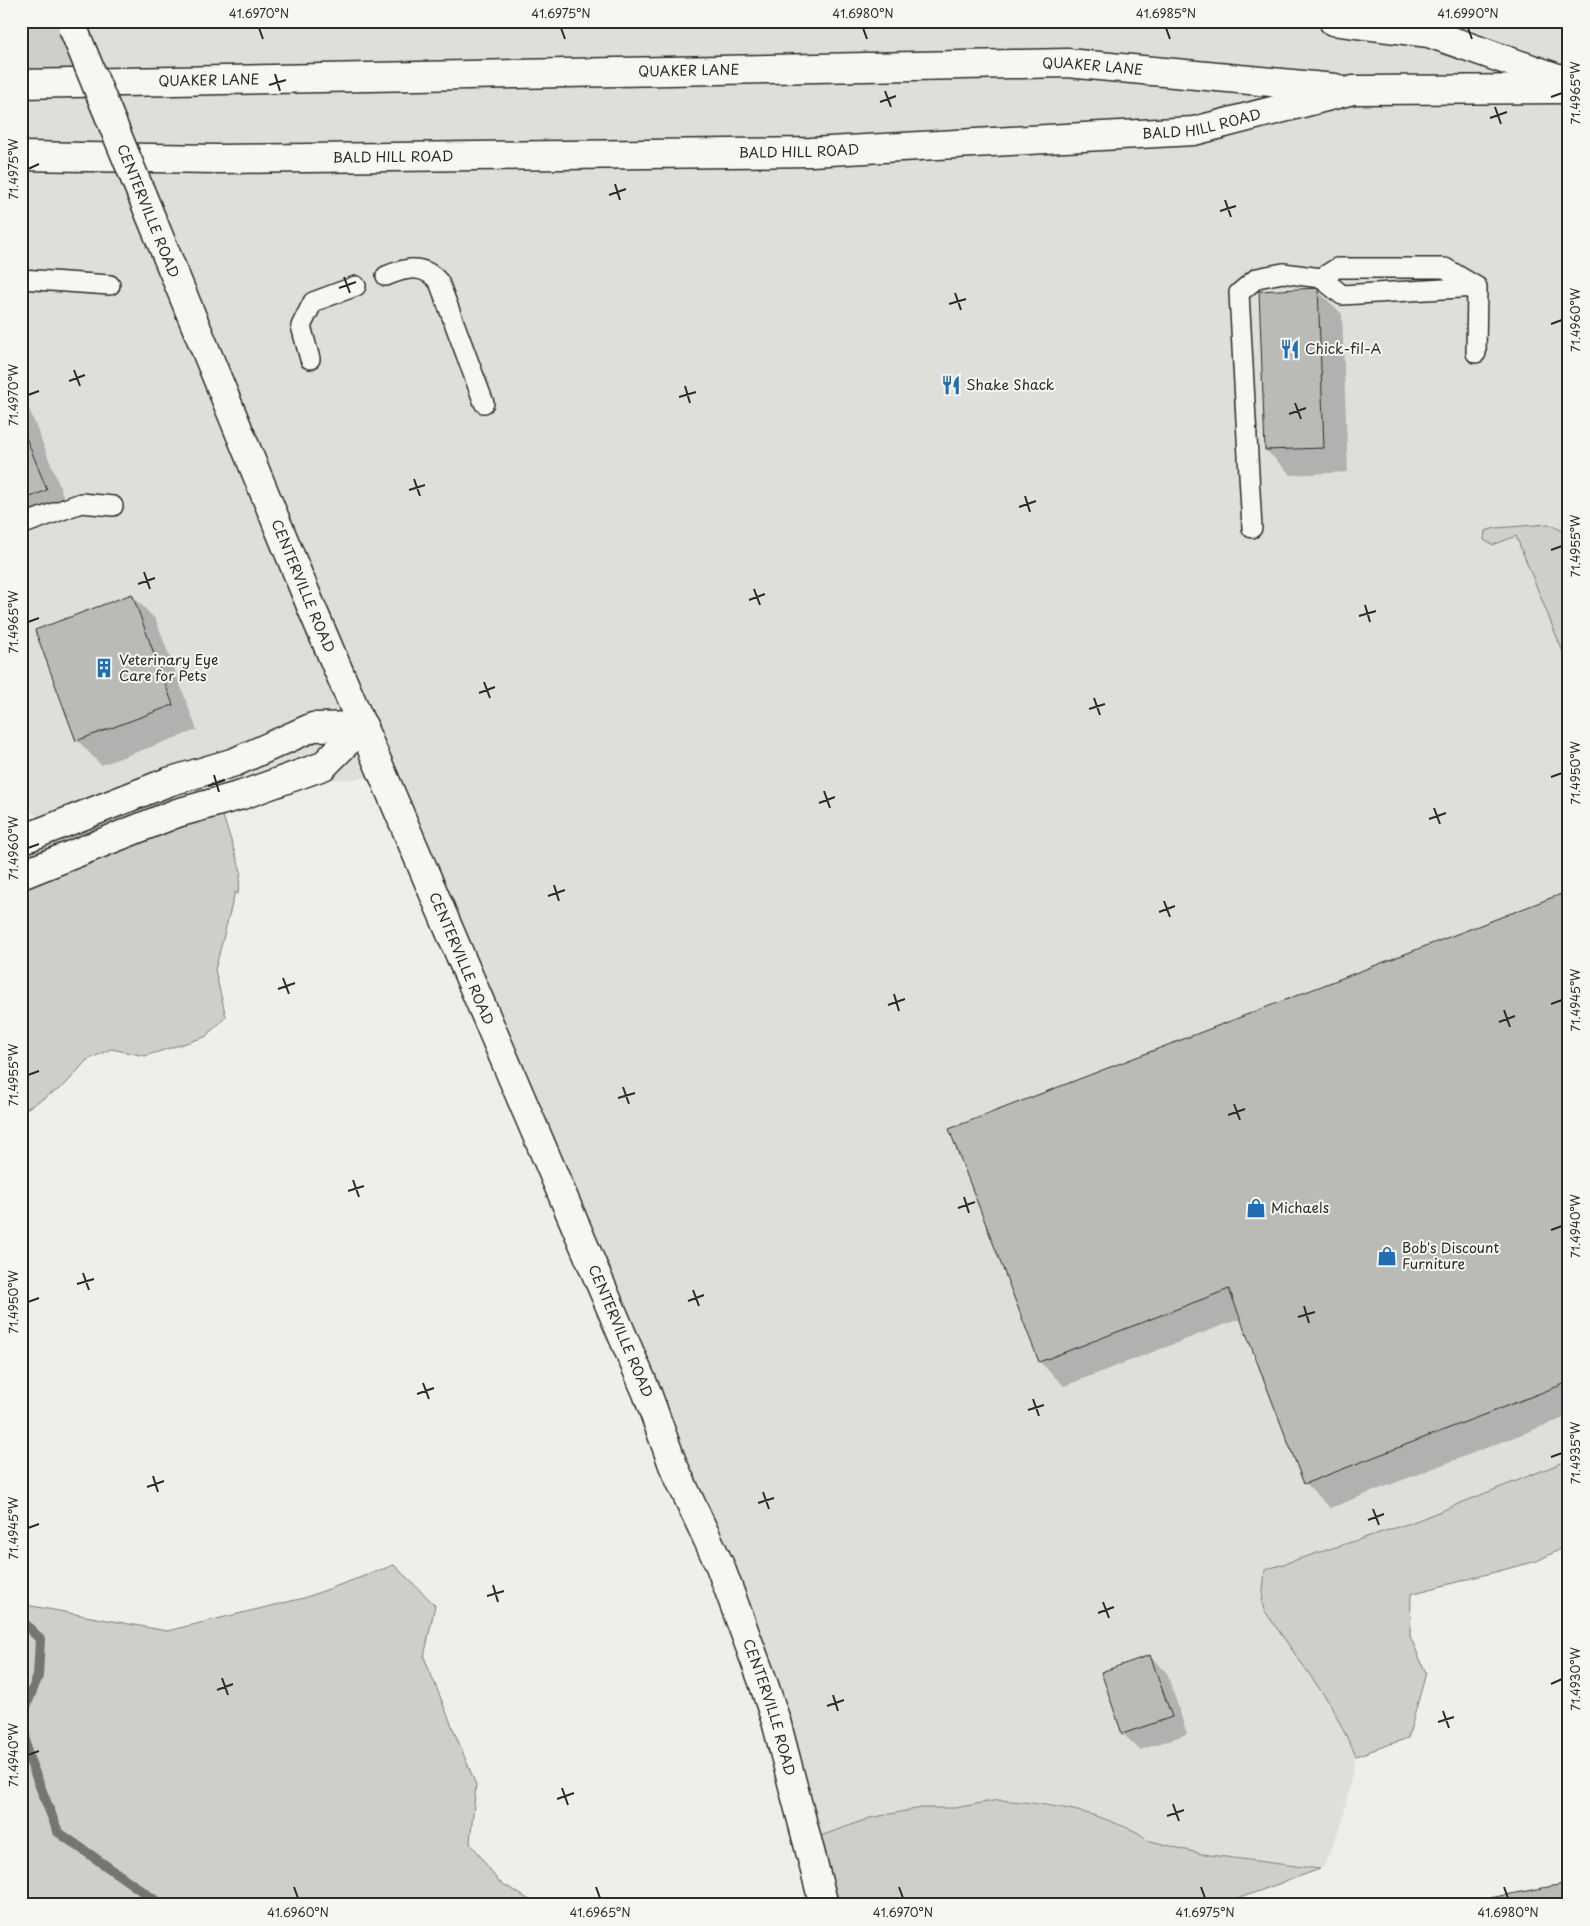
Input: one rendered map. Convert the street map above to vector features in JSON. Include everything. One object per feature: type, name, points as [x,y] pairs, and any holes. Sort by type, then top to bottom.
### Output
[{"type":"main road","points":[[1333,21],[1429,33],[1569,82]]},
{"type":"main road","name":"CENTERVILLE ROAD","points":[[72,25],[309,602],[646,1393],[673,1465],[720,1566],[776,1721],[824,1905]]},
{"type":"main road","name":"QUAKER LANE","points":[[21,84],[1067,62],[1354,90]]},
{"type":"main road","name":"BALD HILL ROAD","points":[[21,156],[217,160],[811,152],[1194,131],[1354,90],[1569,89]]},
{"type":"main road","points":[[21,840],[168,782],[235,762],[313,728],[363,726]]},
{"type":"main road","points":[[21,875],[177,813],[242,795],[323,766],[363,726]]},
{"type":"lane","points":[[386,276],[408,268],[420,269],[432,274],[439,282],[484,404]]},
{"type":"lane","points":[[1321,278],[1337,268],[1445,268],[1477,287]]},
{"type":"lane","points":[[1252,528],[1239,293],[1257,278],[1283,273],[1321,278],[1342,294],[1477,287]]},
{"type":"lane","points":[[21,278],[110,285]]},
{"type":"lane","points":[[310,359],[301,326],[313,302],[356,286]]},
{"type":"lane","points":[[1476,353],[1477,287]]},
{"type":"lane","points":[[21,525],[81,503],[113,506]]},
{"type":"shaded area","points":[[21,21],[68,21],[89,79],[21,80]]},
{"type":"shaded area","points":[[68,21],[1569,21],[1569,1460],[1413,1522],[1265,1570],[1264,1610],[1331,1705],[1356,1754],[1342,1823],[1323,1868],[1202,1854],[1147,1840],[1141,1834],[1099,1816],[1045,1803],[998,1800],[955,1808],[921,1808],[870,1818],[807,1841],[753,1658],[382,775],[365,778],[290,782],[21,877],[21,839],[51,828],[21,804],[21,80]]},
{"type":"shaded area","points":[[1549,524],[1563,531],[1568,544],[1569,667],[1516,536],[1493,545],[1484,540],[1485,531],[1496,528]]},
{"type":"shaded area","points":[[219,804],[241,871],[238,894],[235,892],[215,970],[226,1017],[205,1037],[145,1056],[111,1049],[87,1060],[64,1086],[21,1112],[21,877]]},
{"type":"shaded area","points":[[1569,1460],[1569,1545],[1537,1561],[1411,1594],[1410,1636],[1426,1673],[1408,1738],[1356,1756],[1331,1705],[1264,1610],[1262,1603],[1265,1570],[1413,1522]]},
{"type":"shaded area","points":[[394,1565],[435,1605],[424,1657],[476,1785],[470,1842],[498,1881],[538,1905],[21,1905],[21,1604],[167,1631],[304,1598]]},
{"type":"shaded area","points":[[998,1800],[1075,1810],[1131,1829],[1147,1840],[1202,1854],[1320,1869],[1237,1899],[1233,1905],[826,1905],[807,1841],[870,1818],[921,1808],[955,1808]]},
{"type":"building","name":"Chick-fil-A","points":[[1318,288],[1324,448],[1265,450],[1259,291]]},
{"type":"building","points":[[21,425],[47,490],[21,501]]},
{"type":"building","name":"Veterinary Eye Care for Pets","points":[[132,594],[173,705],[76,741],[35,630]]},
{"type":"building","points":[[1569,891],[1569,1382],[1304,1484],[1229,1289],[1039,1362],[949,1129]]},
{"type":"building","points":[[1150,1655],[1172,1717],[1122,1734],[1101,1672]]},
{"type":"building","points":[[1569,1883],[1569,1905],[1491,1905],[1489,1898]]},
{"type":"waterway","points":[[21,1620],[40,1639],[38,1676],[23,1714],[27,1753],[58,1832],[162,1905]]},
{"type":"place","name":"Chick-fil-A","points":[[1290,349]]},
{"type":"place","name":"Shake Shack","points":[[951,385]]},
{"type":"place","name":"Veterinary Eye Care for Pets","points":[[104,668]]},
{"type":"place","name":"Michaels","points":[[1256,1208]]},
{"type":"place","name":"Bob's Discount Furniture","points":[[1387,1256]]}]
